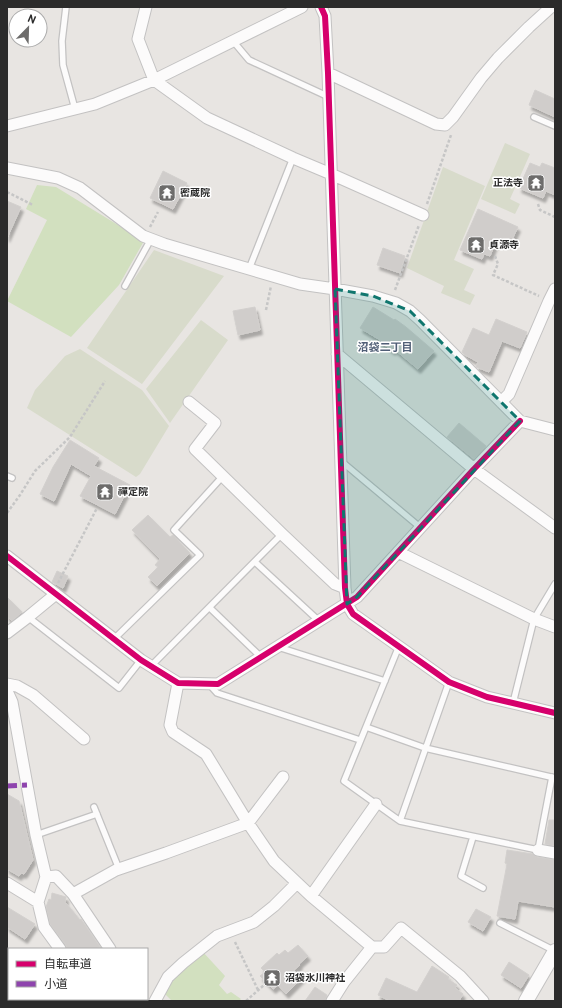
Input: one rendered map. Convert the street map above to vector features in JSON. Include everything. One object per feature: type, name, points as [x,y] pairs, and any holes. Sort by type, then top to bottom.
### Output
[{"type":"street","points":[[146,7],[138,40],[154,80],[208,118],[293,158],[423,215]]},
{"type":"street","points":[[7,126],[95,104],[154,80],[302,7]]},
{"type":"street","points":[[321,7],[325,16],[328,73],[345,588],[347,604],[353,614],[449,682],[487,697],[555,713]]},
{"type":"street","points":[[328,73],[436,124],[445,125],[453,117],[481,78],[498,58],[528,27],[551,7]]},
{"type":"street","points":[[7,168],[58,178],[80,188],[148,238],[164,244],[300,284],[373,296],[396,303],[410,311],[520,421],[555,430]]},
{"type":"street","points":[[501,402],[509,394],[555,288]]},
{"type":"street","points":[[337,354],[474,469],[555,528]]},
{"type":"street","points":[[189,402],[215,423],[195,449],[335,584],[345,588]]},
{"type":"street","points":[[7,556],[141,660],[178,684],[218,684],[357,597],[520,421]]},
{"type":"street","points":[[398,552],[534,619],[555,627]]},
{"type":"street","points":[[7,634],[28,617],[54,592]]},
{"type":"street","points":[[7,684],[17,686],[33,696],[84,739]]},
{"type":"street","points":[[178,684],[170,725],[173,732],[206,754],[248,823],[274,861],[311,896],[372,947],[384,947],[401,928],[460,976],[483,1001]]},
{"type":"street","points":[[7,691],[12,702],[36,835],[46,877],[38,902],[44,927],[59,948]]},
{"type":"street","points":[[72,894],[118,869],[248,823],[283,778]]},
{"type":"street","points":[[311,896],[376,804]]},
{"type":"street","points":[[538,850],[555,853]]},
{"type":"street","points":[[46,877],[56,876],[72,894],[109,948]]},
{"type":"street","points":[[7,883],[38,902]]},
{"type":"street","points":[[155,1001],[168,977],[183,963],[218,936],[254,922],[274,906],[297,883]]},
{"type":"street","points":[[332,1001],[344,982],[372,947]]},
{"type":"street","points":[[526,1001],[555,951]]},
{"type":"lane","points":[[66,7],[62,41],[63,65],[75,109]]},
{"type":"lane","points":[[233,41],[249,60],[329,97]]},
{"type":"lane","points":[[534,117],[555,126]]},
{"type":"lane","points":[[249,269],[293,158]]},
{"type":"lane","points":[[125,286],[148,238]]},
{"type":"lane","points":[[341,461],[421,528]]},
{"type":"lane","points":[[114,639],[200,555],[174,530],[223,476]]},
{"type":"lane","points":[[151,666],[282,534]]},
{"type":"lane","points":[[255,562],[319,621]]},
{"type":"lane","points":[[514,703],[534,619],[555,584]]},
{"type":"lane","points":[[210,608],[261,657]]},
{"type":"lane","points":[[28,617],[119,688],[141,660]]},
{"type":"lane","points":[[366,727],[425,748],[554,778],[538,850],[400,821],[344,780],[399,646]]},
{"type":"lane","points":[[277,647],[385,681]]},
{"type":"lane","points":[[400,821],[449,682]]},
{"type":"lane","points":[[209,684],[217,692],[360,740]]},
{"type":"lane","points":[[94,807],[118,869]]},
{"type":"lane","points":[[36,835],[97,814]]},
{"type":"lane","points":[[473,837],[461,876],[483,888]]},
{"type":"lane","points":[[500,923],[555,951]]},
{"type":"path","points":[[7,192],[33,205]]},
{"type":"path","points":[[538,204],[540,210],[555,217]]},
{"type":"path","points":[[148,238],[158,212]]},
{"type":"path","points":[[495,256],[498,264],[493,275],[549,300]]},
{"type":"path","points":[[266,310],[274,276]]},
{"type":"path","points":[[7,513],[35,471],[70,437],[106,381]]},
{"type":"path","points":[[54,592],[97,508]]},
{"type":"path","points":[[230,931],[258,990]]},
{"type":"path","points":[[246,1001],[264,985]]},
{"type":"highlighted area","points":[[335,289],[373,296],[410,311],[520,421],[357,597],[347,604]]},
{"type":"green space","points":[[505,143],[530,154],[510,199],[520,204],[515,214],[481,199]]},
{"type":"green space","points":[[443,167],[485,186],[454,260],[474,269],[464,290],[475,295],[470,305],[441,293],[444,286],[407,268]]},
{"type":"green space","points":[[37,185],[56,187],[144,241],[119,285],[71,337],[7,301],[47,220],[26,209]]},
{"type":"green space","points":[[154,250],[224,276],[142,384],[87,348]]},
{"type":"green space","points":[[201,320],[228,340],[170,423],[146,389]]},
{"type":"green space","points":[[80,349],[142,390],[169,426],[140,474],[136,477],[27,408],[35,390],[65,356]]},
{"type":"green space","points":[[202,951],[225,976],[219,985],[227,994],[231,992],[241,999],[239,1001],[172,1001],[164,993],[170,980]]},
{"type":"building","points":[[535,90],[555,99],[555,117],[529,105]]},
{"type":"building","points":[[530,163],[540,167],[542,163],[555,168],[555,195],[546,191],[543,198],[519,188]]},
{"type":"building","points":[[163,171],[187,183],[173,209],[150,198]]},
{"type":"building","points":[[7,201],[21,207],[7,238]]},
{"type":"building","points":[[478,209],[518,227],[510,244],[497,239],[490,256],[484,254],[482,259],[460,250]]},
{"type":"building","points":[[383,248],[405,256],[400,273],[377,265]]},
{"type":"building","points":[[255,307],[260,330],[238,335],[233,311]]},
{"type":"building","points":[[373,307],[394,320],[395,319],[434,351],[418,369],[394,349],[393,351],[379,341],[380,340],[360,328]]},
{"type":"building","points":[[496,319],[527,332],[520,348],[502,341],[489,372],[476,367],[478,362],[462,352],[473,328],[489,335]]},
{"type":"building","points":[[459,423],[486,446],[474,459],[447,437]]},
{"type":"building","points":[[70,440],[99,458],[94,466],[130,485],[115,514],[80,496],[91,476],[71,464],[54,501],[40,494],[53,467]]},
{"type":"building","points":[[148,515],[170,537],[173,535],[190,553],[157,586],[148,577],[158,567],[155,565],[160,559],[132,530]]},
{"type":"building","points":[[57,571],[68,576],[63,588],[52,582]]},
{"type":"building","points":[[7,597],[22,612],[12,621],[7,616]]},
{"type":"building","points":[[7,794],[19,801],[33,860],[24,874],[21,873],[19,876],[7,869]]},
{"type":"building","points":[[549,820],[555,820],[555,846],[545,844]]},
{"type":"building","points":[[507,850],[533,854],[537,857],[555,860],[555,907],[518,901],[515,919],[497,916],[507,864],[505,863]]},
{"type":"building","points":[[52,893],[66,897],[65,903],[80,920],[81,919],[100,947],[67,948],[50,924],[46,907],[49,899],[51,900]]},
{"type":"building","points":[[7,907],[35,924],[25,939],[7,927]]},
{"type":"building","points":[[476,909],[491,917],[483,931],[468,922]]},
{"type":"building","points":[[298,945],[308,956],[294,970],[302,978],[286,994],[278,985],[273,989],[260,976],[265,972],[261,968],[277,953],[279,955],[285,950],[288,953]]},
{"type":"building","points":[[509,962],[529,975],[521,988],[501,975]]},
{"type":"building","points":[[432,966],[449,977],[448,979],[457,985],[455,988],[463,994],[459,1001],[390,1001],[378,995],[386,978],[417,992]]},
{"type":"building","points":[[315,987],[327,995],[325,1001],[305,1001]]},
{"type":"marked path","points":[[7,786],[27,785]]},
{"type":"cycle path","points":[[321,7],[325,16],[328,73],[345,588],[347,604],[353,614],[449,682],[487,697],[555,713]]},
{"type":"cycle path","points":[[7,556],[141,660],[178,683],[218,684],[357,597],[520,421]]},
{"type":"place","name":"正法寺","points":[[536,183]]},
{"type":"place","name":"密蔵院","points":[[167,193]]},
{"type":"place","name":"貞源寺","points":[[476,245]]},
{"type":"place","name":"禪定院","points":[[105,492]]},
{"type":"place","name":"沼袋氷川神社","points":[[272,978]]},
{"type":"district","name":"沼袋二丁目","points":[[385,348]]}]
